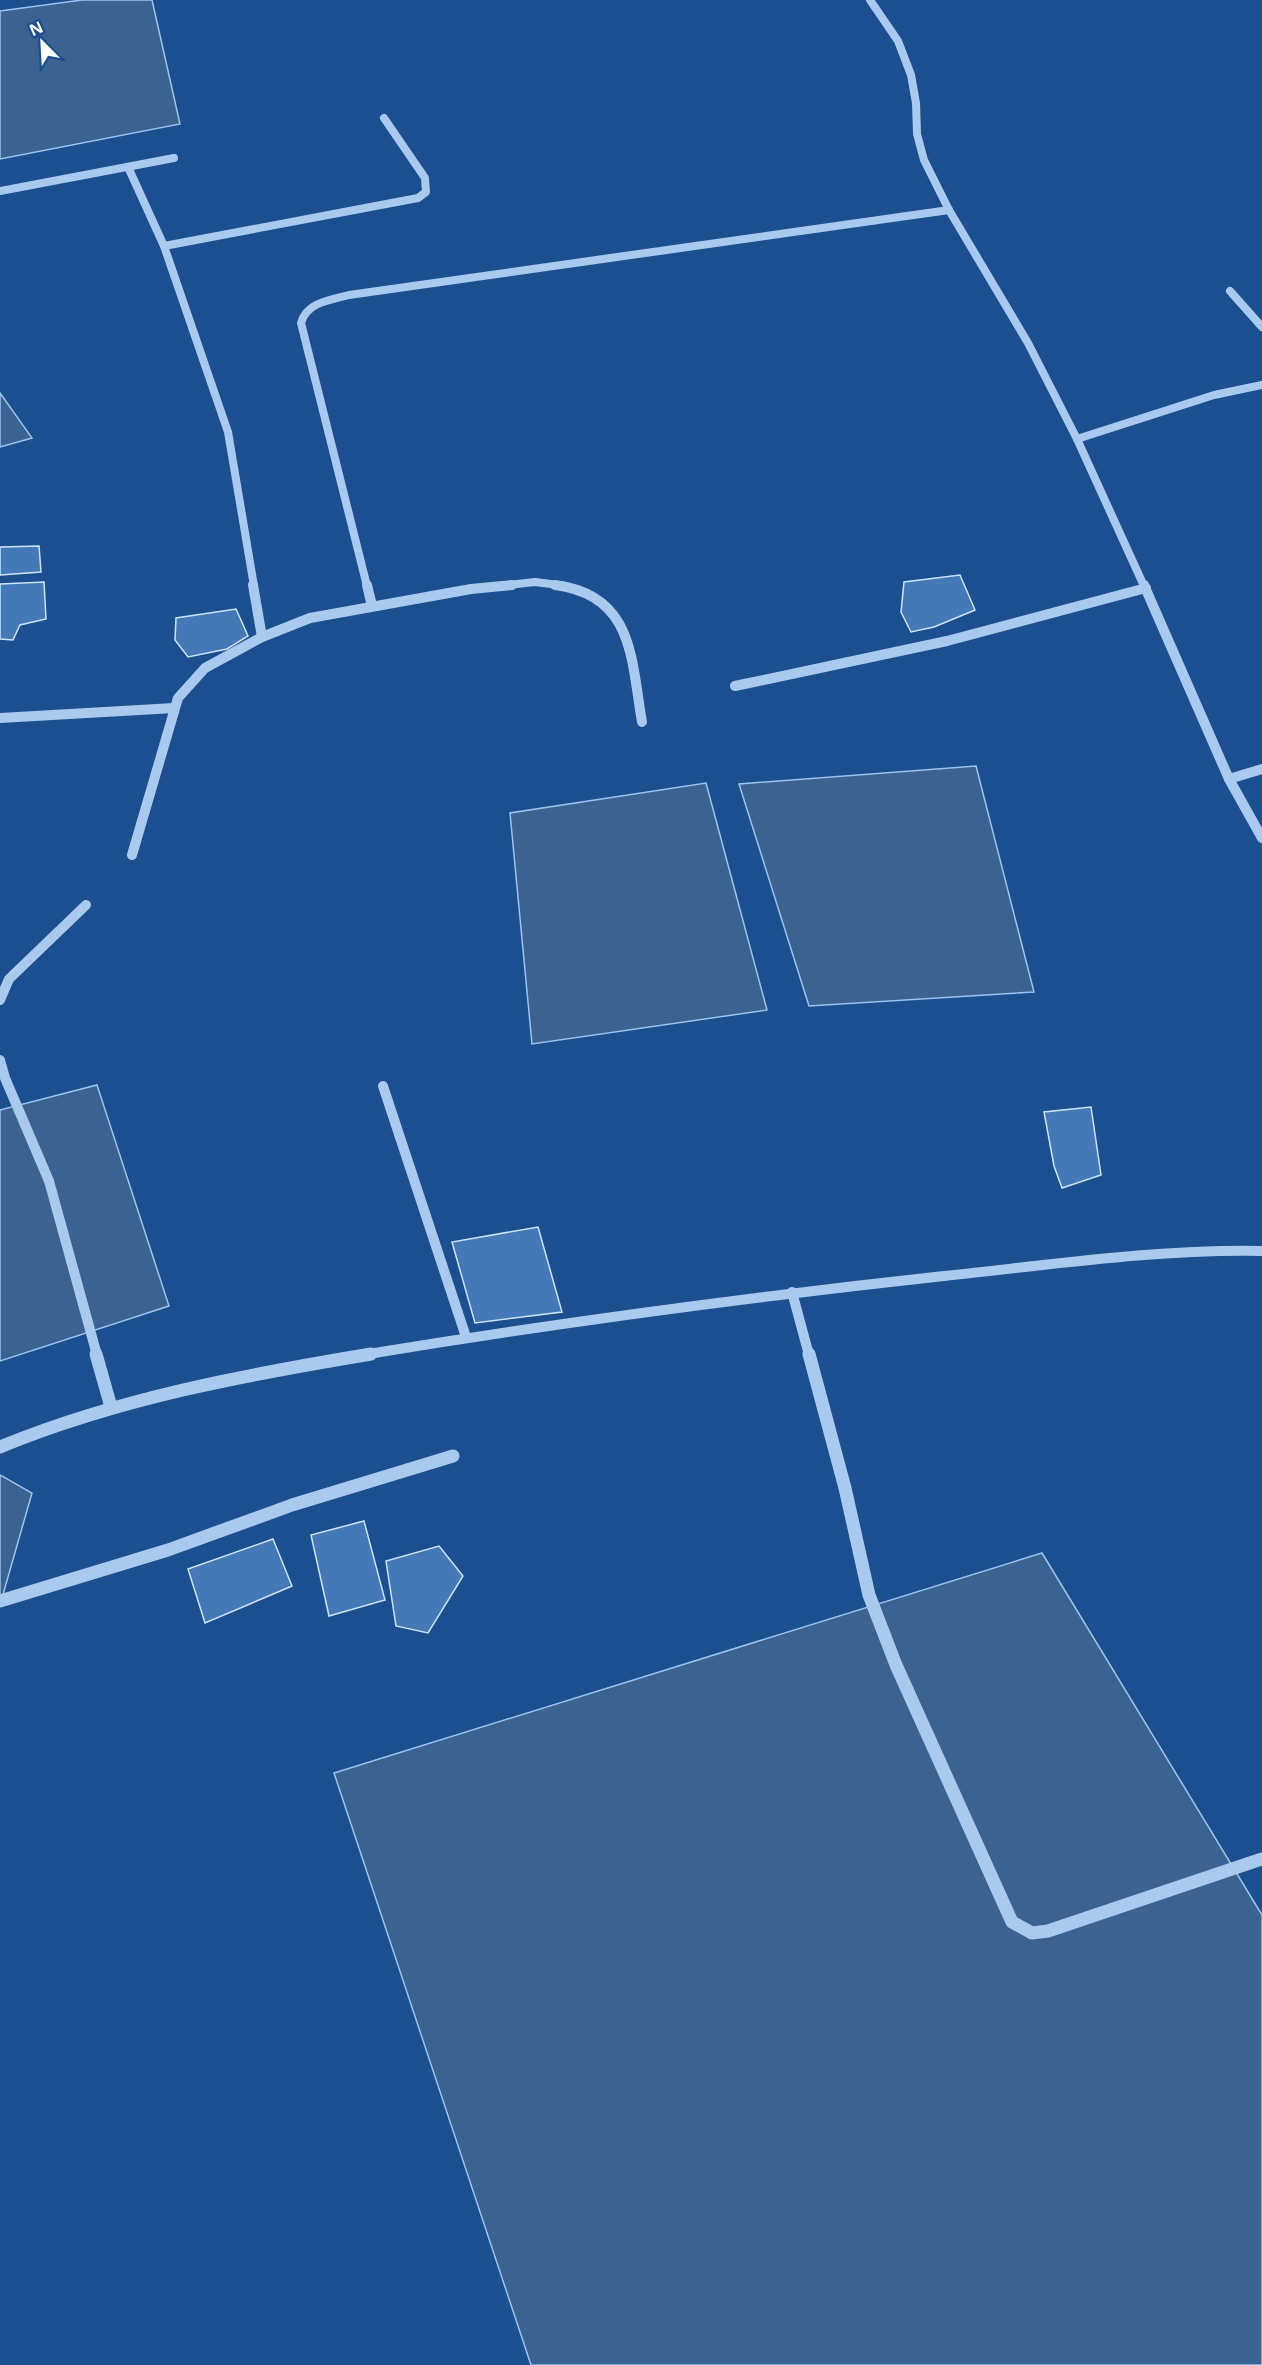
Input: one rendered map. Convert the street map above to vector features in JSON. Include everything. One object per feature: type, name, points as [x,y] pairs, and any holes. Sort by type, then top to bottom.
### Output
[{"type":"street","points":[[870,0],[898,41],[911,75],[916,103],[916,134],[924,160],[949,210],[1028,343],[1077,439],[1146,588],[1229,779],[1262,838]]},
{"type":"street","points":[[164,246],[418,198],[426,192],[427,185],[384,118]]},
{"type":"street","points":[[0,191],[174,158]]},
{"type":"street","points":[[128,167],[164,246],[228,432],[262,637]]},
{"type":"street","points":[[372,606],[301,323],[303,312],[314,305],[349,295],[949,210]]},
{"type":"street","points":[[1230,291],[1262,327]]},
{"type":"street","points":[[1077,439],[1214,394],[1262,385]]},
{"type":"street","points":[[132,855],[178,698],[205,668],[262,637],[310,618],[471,589],[535,582],[574,587],[605,603],[626,634],[642,722]]},
{"type":"street","points":[[735,686],[947,641],[1146,588]]},
{"type":"street","points":[[0,718],[174,708]]},
{"type":"street","points":[[1229,779],[1262,770]]},
{"type":"street","points":[[0,1000],[9,979],[86,905]]},
{"type":"street","points":[[0,1060],[5,1078],[49,1181],[111,1407]]},
{"type":"street","points":[[383,1086],[466,1337]]},
{"type":"street","points":[[0,1447],[24,1436],[111,1407],[204,1383],[466,1337],[792,1292],[1152,1254],[1224,1250],[1262,1251]]},
{"type":"street","points":[[792,1292],[842,1477],[869,1594],[896,1665],[1012,1922],[1032,1933],[1048,1931],[1262,1859]]},
{"type":"street","points":[[0,1601],[168,1550],[292,1505],[453,1456]]},
{"type":"water","points":[[82,0],[152,0],[180,124],[0,159],[0,11]]},
{"type":"water","points":[[0,393],[32,438],[0,447]]},
{"type":"water","points":[[976,766],[1034,992],[809,1006],[739,784]]},
{"type":"water","points":[[706,783],[767,1010],[532,1044],[510,813]]},
{"type":"water","points":[[97,1085],[169,1306],[0,1361],[0,1110]]},
{"type":"water","points":[[0,1475],[32,1493],[0,1605]]},
{"type":"water","points":[[1042,1553],[1262,1915],[1262,2365],[531,2365],[334,1773]]},
{"type":"building","points":[[39,546],[41,572],[0,575],[0,547]]},
{"type":"building","points":[[960,575],[975,610],[934,627],[911,632],[901,612],[904,582]]},
{"type":"building","points":[[44,582],[46,619],[20,625],[13,640],[0,639],[0,584]]},
{"type":"building","points":[[236,609],[248,636],[227,649],[188,657],[175,640],[176,618]]},
{"type":"building","points":[[1091,1107],[1101,1175],[1062,1188],[1054,1166],[1044,1112]]},
{"type":"building","points":[[538,1227],[562,1312],[475,1323],[452,1242]]},
{"type":"building","points":[[364,1521],[385,1600],[329,1616],[311,1535]]},
{"type":"building","points":[[273,1539],[292,1586],[205,1623],[188,1569]]},
{"type":"building","points":[[439,1546],[463,1576],[428,1633],[396,1626],[386,1561]]}]
